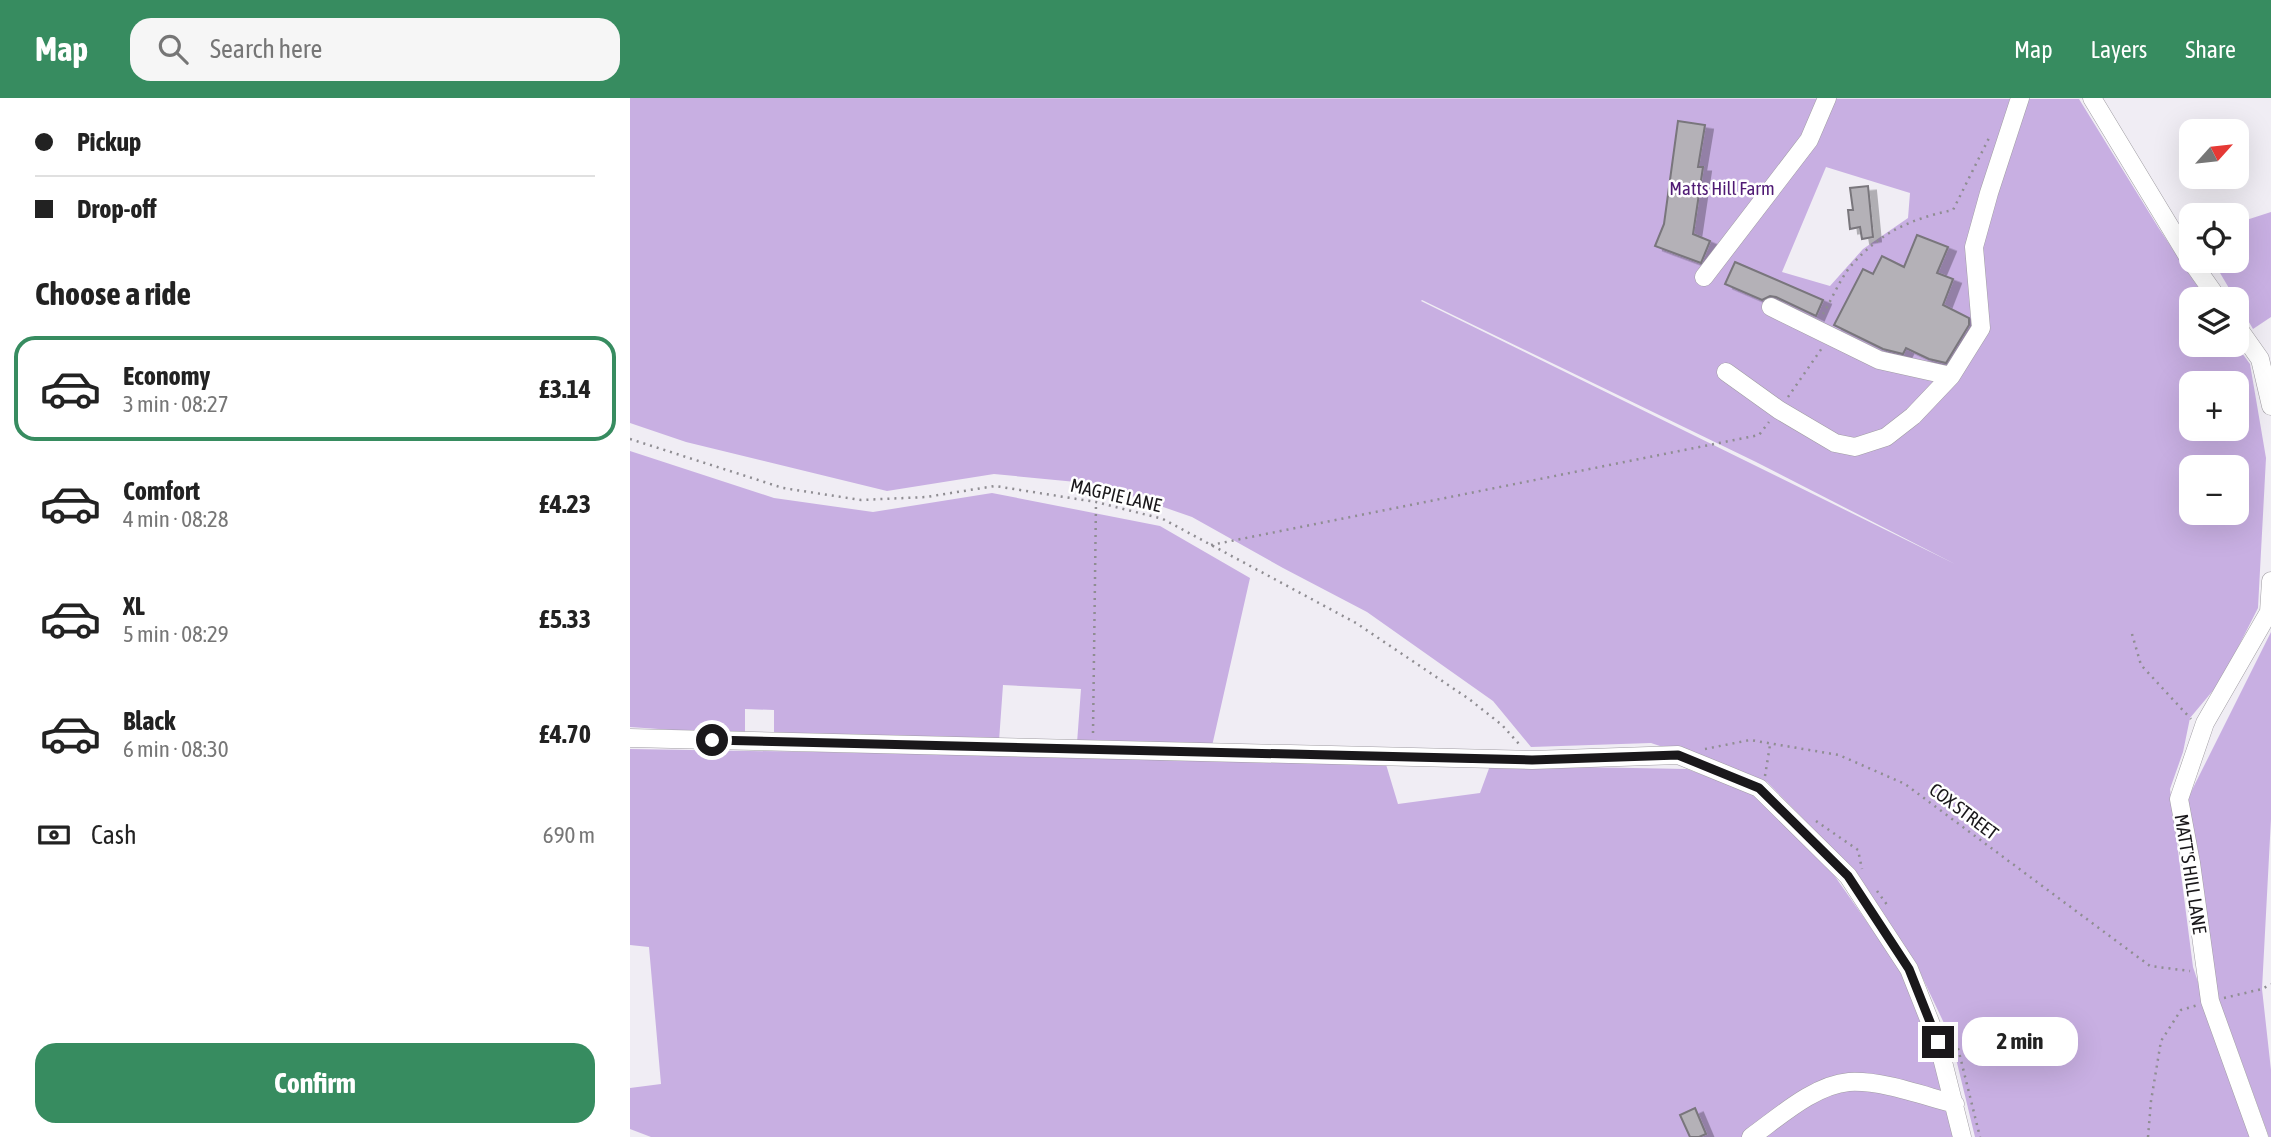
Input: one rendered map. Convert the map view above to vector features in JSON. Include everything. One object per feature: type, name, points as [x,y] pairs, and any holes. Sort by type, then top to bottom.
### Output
[{"type":"street","points":[[1704,277],[1809,139],[1827,98]]},
{"type":"street","points":[[1726,372],[1779,410],[1835,443],[1855,447],[1886,437],[1913,416],[1951,376],[1982,328],[1974,247],[2020,98]]},
{"type":"street","points":[[2092,98],[2187,255],[2210,287]]},
{"type":"street","points":[[1771,307],[1879,360],[1951,376]]},
{"type":"street","points":[[2249,343],[2260,359],[2271,405]]},
{"type":"street","name":"MATT'S HILL LANE","points":[[2259,1137],[2210,1001],[2191,863],[2179,799],[2205,723],[2269,612],[2271,581]]},
{"type":"street","points":[[630,738],[1532,760],[1678,755],[1759,788],[1848,876],[1909,969],[1938,1042],[1962,1137]]},
{"type":"street","points":[[1751,1137],[1808,1098],[1849,1082],[1881,1086],[1955,1104]]},
{"type":"path","points":[[1211,545],[1759,435],[1831,335],[1822,315],[1850,268],[1886,233],[1922,217],[1953,211],[1991,135]]},
{"type":"path","name":"MAGPIE LANE","points":[[630,439],[783,488],[861,500],[926,497],[995,486],[1096,502],[1163,519],[1356,624],[1502,724],[1532,760]]},
{"type":"path","points":[[1093,749],[1096,502]]},
{"type":"path","points":[[2132,634],[2141,665],[2190,718],[2205,723]]},
{"type":"path","name":"COX STREET","points":[[1702,750],[1750,740],[1839,755],[1905,784],[2150,966],[2207,973]]},
{"type":"path","points":[[2148,1137],[2161,1041],[2181,1010],[2262,989],[2271,984]]},
{"type":"green space","name":"Matts Hill Farm","points":[[630,98],[2079,99],[2179,258],[2179,273],[2189,273],[2198,287],[2179,287],[2179,357],[2245,357],[2250,364],[2266,458],[2258,608],[2221,681],[2190,718],[2183,752],[2170,789],[2193,967],[2250,1137],[1975,1137],[1951,1038],[1916,964],[1855,871],[1767,782],[1651,743],[1531,747],[1493,701],[1367,612],[1192,517],[1097,484],[994,474],[887,491],[686,442],[630,423]],"holes":[[[1826,167],[1910,193],[1908,218],[1863,249],[1830,286],[1782,272]],[[1421,301],[1756,462],[1955,564]]]},
{"type":"green space","points":[[2271,212],[2271,317],[2253,329],[2249,322],[2249,287],[2228,287],[2220,273],[2249,273],[2249,219]]},
{"type":"green space","points":[[630,451],[774,498],[873,512],[992,493],[1160,526],[1250,578],[1212,746],[1077,743],[1081,689],[1003,685],[999,741],[774,735],[774,710],[745,709],[745,735],[630,727]]},
{"type":"green space","points":[[2271,632],[2271,819],[2262,989],[2271,1070],[2269,1137],[2209,972],[2186,802]]},
{"type":"green space","points":[[630,749],[1385,761],[1398,804],[1480,793],[1491,763],[1519,766],[1687,769],[1752,793],[1820,855],[1902,972],[1933,1041],[1956,1137],[651,1137],[630,1129],[630,1088],[661,1084],[649,947],[630,945]]},
{"type":"building","points":[[1678,121],[1705,125],[1698,167],[1703,167],[1693,234],[1710,241],[1701,263],[1655,246],[1664,224]]},
{"type":"building","points":[[1868,186],[1873,237],[1862,239],[1860,227],[1850,229],[1848,210],[1853,210],[1850,188]]},
{"type":"building","points":[[1917,235],[1948,247],[1937,273],[1953,279],[1943,305],[1969,318],[1969,325],[1946,363],[1929,359],[1906,348],[1903,354],[1883,349],[1834,325],[1863,269],[1873,274],[1882,256],[1904,267]]},
{"type":"building","points":[[1735,262],[1823,300],[1816,316],[1776,297],[1770,296],[1762,300],[1725,284]]},
{"type":"building","points":[[1695,1108],[1706,1134],[1690,1137],[1680,1115]]},
{"type":"route","points":[[712,740],[1532,760],[1678,755],[1759,788],[1848,876],[1909,969],[1938,1042]]}]
